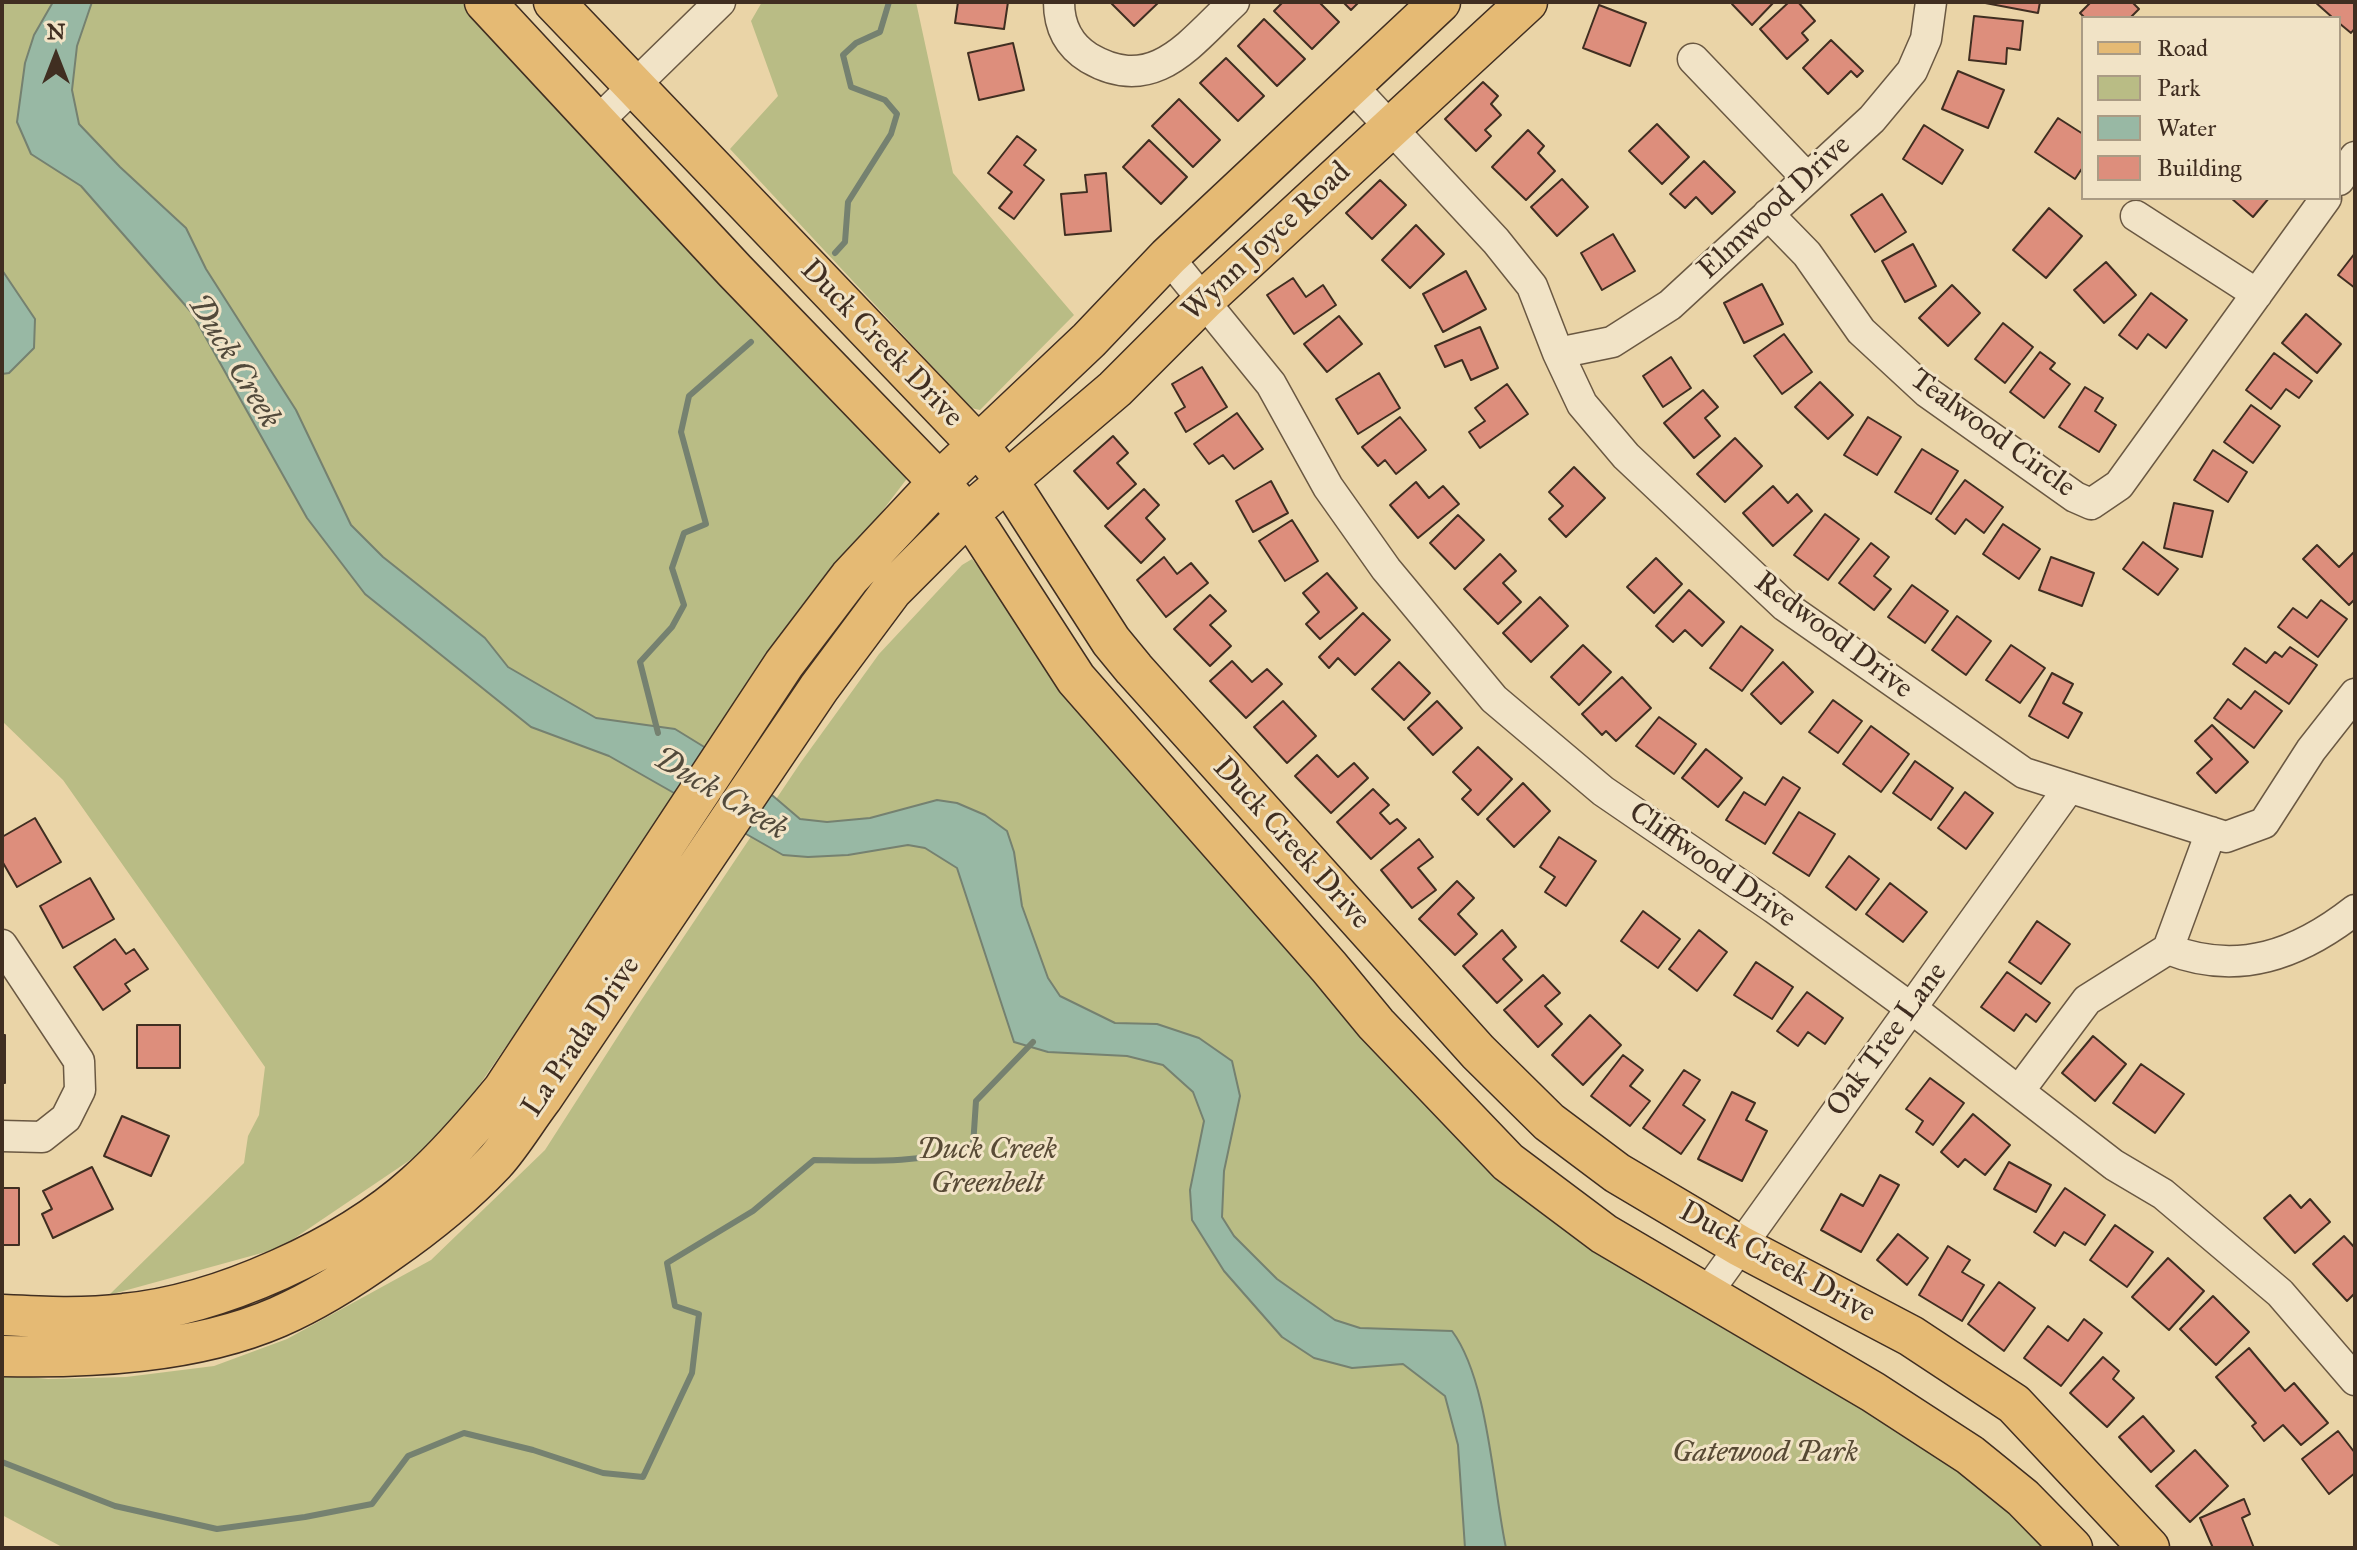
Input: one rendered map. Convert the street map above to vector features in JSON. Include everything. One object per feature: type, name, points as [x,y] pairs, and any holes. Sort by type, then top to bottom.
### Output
[{"type":"main road","name":"Duck Creek Drive","points":[[485,2],[735,271],[939,482],[981,532],[1076,679],[1376,1024],[1508,1162],[1604,1234],[1873,1392],[1970,1455],[2023,1498],[2072,1548]]},
{"type":"main road","name":"Duck Creek Drive","points":[[554,2],[977,444],[1027,509],[1111,641],[1478,1052],[1549,1122],[1617,1173],[1740,1246],[1911,1336],[2014,1404],[2149,1548]]},
{"type":"main road","name":"Wynn Joyce Road","points":[[977,444],[1089,340],[1168,257],[1440,2]]},
{"type":"main road","name":"Wynn Joyce Road","points":[[1006,481],[1115,389],[1204,300],[1527,2]]},
{"type":"main road","name":"La Prada Drive","points":[[2,1356],[70,1357],[137,1352],[211,1338],[276,1318],[344,1283],[427,1201],[458,1144],[503,1090],[784,664],[850,577],[977,444]]},
{"type":"main road","name":"La Prada Drive","points":[[2,1315],[65,1318],[127,1314],[208,1297],[283,1268],[427,1201],[496,1160],[542,1098],[819,688],[892,590],[1006,481]]},
{"type":"street","points":[[597,122],[720,2]]},
{"type":"street","points":[[1059,2],[1059,21],[1080,53],[1124,73],[1146,71],[1168,62],[1234,2]]},
{"type":"street","name":"Elmwood Drive","points":[[1558,353],[1612,342],[1670,305],[1872,119],[1912,71],[1926,39],[1931,2]]},
{"type":"street","points":[[1693,59],[1807,178]]},
{"type":"street","name":"Redwood Drive","points":[[1351,85],[1496,241],[1532,286],[1582,404],[1626,456],[1785,606],[2024,773],[2226,837],[2264,823],[2311,750],[2355,694]]},
{"type":"street","points":[[2341,177],[2355,157]]},
{"type":"street","name":"Tealwood Circle","points":[[1768,214],[1807,254],[1861,331],[1927,392],[2075,497],[2091,504],[2119,485],[2325,200]]},
{"type":"street","points":[[2136,216],[2257,294]]},
{"type":"street","name":"Cliffwood Drive","points":[[1168,257],[1271,384],[1328,487],[1386,569],[1494,699],[1603,791],[1774,908],[1911,1008],[2114,1165],[2163,1194],[2280,1293],[2355,1380]]},
{"type":"street","name":"Oak Tree Lane","points":[[1707,1293],[2069,788]]},
{"type":"street","points":[[2019,1091],[2087,1000],[2168,949],[2211,832]]},
{"type":"street","points":[[2168,949],[2195,959],[2228,963],[2275,955],[2327,931],[2355,910]]},
{"type":"street","points":[[2,945],[79,1061],[80,1090],[66,1118],[42,1137],[2,1136]]},
{"type":"green space","points":[[2,2],[468,2],[495,42],[752,318],[912,472],[806,611],[469,1100],[416,1156],[280,1248],[109,1295],[244,1163],[248,1136],[259,1115],[265,1067],[63,780],[2,721]]},
{"type":"green space","points":[[762,2],[916,2],[953,173],[1074,315],[980,410],[971,408],[730,149],[778,96],[751,21]]},
{"type":"green space","name":"Duck Creek Greenbelt","points":[[972,559],[1012,609],[1520,1187],[1909,1428],[2056,1548],[64,1548],[2,1515],[2,1374],[48,1379],[126,1377],[214,1366],[287,1339],[431,1260],[545,1150],[801,762],[879,654],[962,565]]},
{"type":"water","name":"Duck Creek","points":[[53,2],[92,2],[77,46],[72,90],[79,124],[186,228],[206,269],[296,410],[351,525],[383,557],[485,638],[508,667],[596,718],[675,729],[745,772],[800,819],[827,822],[870,818],[937,800],[957,803],[985,815],[1007,831],[1014,852],[1022,906],[1048,978],[1060,996],[1115,1023],[1157,1024],[1199,1038],[1232,1061],[1240,1096],[1224,1171],[1222,1217],[1234,1236],[1277,1279],[1335,1320],[1360,1328],[1452,1331],[1474,1377],[1481,1405],[1506,1548],[1465,1548],[1458,1445],[1445,1396],[1403,1364],[1352,1368],[1314,1358],[1282,1337],[1224,1271],[1192,1220],[1190,1190],[1204,1121],[1193,1092],[1163,1065],[1127,1056],[1048,1052],[1014,1042],[957,868],[925,848],[908,845],[848,855],[783,855],[609,756],[531,727],[365,594],[307,518],[192,313],[81,186],[31,154],[17,122],[25,63],[34,35]]},
{"type":"water","points":[[2,270],[35,319],[34,348],[9,373],[2,374]]},
{"type":"building","points":[[958,2],[1008,2],[1004,29],[955,23]]},
{"type":"building","points":[[1110,2],[1159,2],[1134,26]]},
{"type":"building","points":[[1283,2],[1319,2],[1339,22],[1312,49],[1274,11]]},
{"type":"building","points":[[1343,2],[1359,2],[1351,10]]},
{"type":"building","points":[[1774,2],[1752,25],[1732,4]]},
{"type":"building","points":[[1789,2],[1798,2],[1815,21],[1802,33],[1808,40],[1787,59],[1760,29]]},
{"type":"building","points":[[1980,2],[2040,2],[2038,13]]},
{"type":"building","points":[[2091,2],[2132,2],[2139,9],[2132,16],[2083,16],[2080,13]]},
{"type":"building","points":[[2315,2],[2355,2],[2355,28],[2351,33],[2341,25],[2341,16],[2331,16]]},
{"type":"building","points":[[1599,5],[1646,23],[1630,66],[1583,48]]},
{"type":"building","points":[[1974,16],[2023,21],[2020,50],[2007,48],[2006,64],[1969,60]]},
{"type":"building","points":[[1264,19],[1305,59],[1277,86],[1238,46]]},
{"type":"building","points":[[1831,40],[1863,71],[1857,77],[1851,71],[1828,94],[1803,68]]},
{"type":"building","points":[[1013,43],[1024,90],[979,100],[968,53]]},
{"type":"building","points":[[1226,58],[1264,96],[1238,121],[1200,83]]},
{"type":"building","points":[[1958,71],[2004,90],[1988,128],[1942,109]]},
{"type":"building","points":[[1483,82],[1498,96],[1491,104],[1501,115],[1485,130],[1491,136],[1476,151],[1445,119]]},
{"type":"building","points":[[1179,99],[1220,140],[1193,167],[1152,126]]},
{"type":"building","points":[[2058,118],[2081,133],[2081,170],[2075,179],[2035,152]]},
{"type":"building","points":[[1657,124],[1689,157],[1662,184],[1629,151]]},
{"type":"building","points":[[1924,125],[1963,150],[1942,184],[1903,159]]},
{"type":"building","points":[[1528,130],[1544,146],[1538,153],[1555,171],[1526,200],[1492,167]]},
{"type":"building","points":[[1017,136],[1036,150],[1024,165],[1044,180],[1014,219],[999,208],[1012,192],[988,173]]},
{"type":"building","points":[[1149,140],[1187,177],[1161,204],[1123,167]]},
{"type":"building","points":[[1704,161],[1735,192],[1712,214],[1696,197],[1685,208],[1670,194]]},
{"type":"building","points":[[1106,173],[1111,231],[1065,235],[1061,194],[1087,192],[1085,175]]},
{"type":"building","points":[[1562,179],[1588,207],[1557,236],[1531,207]]},
{"type":"building","points":[[1380,180],[1406,205],[1372,239],[1346,213]]},
{"type":"building","points":[[1882,194],[1906,232],[1875,252],[1851,215]]},
{"type":"building","points":[[2233,200],[2267,200],[2253,217]]},
{"type":"building","points":[[2049,208],[2082,236],[2046,278],[2013,250]]},
{"type":"building","points":[[1416,225],[1444,254],[1410,288],[1382,260]]},
{"type":"building","points":[[1613,234],[1635,271],[1602,290],[1581,253]]},
{"type":"building","points":[[1913,244],[1936,286],[1905,302],[1882,261]]},
{"type":"building","points":[[2355,253],[2355,288],[2338,275]]},
{"type":"building","points":[[2106,262],[2136,295],[2104,323],[2074,290]]},
{"type":"building","points":[[1466,271],[1486,309],[1443,332],[1423,294]]},
{"type":"building","points":[[1293,278],[1306,297],[1323,285],[1336,305],[1294,334],[1267,295]]},
{"type":"building","points":[[1762,284],[1783,324],[1744,343],[1724,303]]},
{"type":"building","points":[[1952,285],[1980,313],[1948,346],[1919,318]]},
{"type":"building","points":[[2151,293],[2187,320],[2166,348],[2148,334],[2137,349],[2119,335]]},
{"type":"building","points":[[2306,314],[2341,344],[2317,373],[2282,343]]},
{"type":"building","points":[[1339,316],[1362,344],[1327,372],[1304,344]]},
{"type":"building","points":[[2003,323],[2033,347],[2005,383],[1975,359]]},
{"type":"building","points":[[1480,327],[1498,368],[1471,380],[1462,360],[1445,367],[1435,346]]},
{"type":"building","points":[[1784,334],[1812,372],[1782,394],[1754,356]]},
{"type":"building","points":[[2040,352],[2055,363],[2050,369],[2070,384],[2044,418],[2010,392]]},
{"type":"building","points":[[2274,353],[2312,381],[2299,398],[2286,389],[2271,409],[2246,390]]},
{"type":"building","points":[[1671,357],[1691,388],[1663,407],[1643,376]]},
{"type":"building","points":[[1202,367],[1227,407],[1186,432],[1175,413],[1185,407],[1172,384]]},
{"type":"building","points":[[1379,373],[1400,408],[1358,434],[1336,399]]},
{"type":"building","points":[[1820,382],[1853,415],[1828,439],[1795,407]]},
{"type":"building","points":[[1507,384],[1528,414],[1480,448],[1469,432],[1485,421],[1475,408]]},
{"type":"building","points":[[2085,387],[2103,398],[2095,411],[2116,425],[2099,452],[2059,427]]},
{"type":"building","points":[[1703,390],[1718,407],[1705,418],[1720,436],[1694,458],[1664,423]]},
{"type":"building","points":[[2251,405],[2280,426],[2253,463],[2224,442]]},
{"type":"building","points":[[1237,413],[1263,449],[1234,469],[1223,455],[1209,464],[1194,444]]},
{"type":"building","points":[[1400,417],[1426,450],[1396,474],[1385,460],[1378,466],[1362,447]]},
{"type":"building","points":[[1868,417],[1901,437],[1877,475],[1844,455]]},
{"type":"building","points":[[1113,436],[1128,453],[1117,463],[1136,484],[1108,509],[1074,471]]},
{"type":"building","points":[[1735,438],[1762,466],[1725,502],[1697,474]]},
{"type":"building","points":[[1922,449],[1958,471],[1931,514],[1895,492]]},
{"type":"building","points":[[2213,450],[2247,472],[2228,502],[2194,480]]},
{"type":"building","points":[[1574,467],[1605,498],[1566,537],[1549,519],[1563,506],[1549,492]]},
{"type":"building","points":[[1965,480],[2003,507],[1984,533],[1966,519],[1955,534],[1936,519]]},
{"type":"building","points":[[1271,481],[1288,513],[1253,532],[1236,501]]},
{"type":"building","points":[[1416,482],[1429,498],[1443,486],[1459,504],[1418,538],[1390,505]]},
{"type":"building","points":[[1773,486],[1788,503],[1797,494],[1812,511],[1773,546],[1743,513]]},
{"type":"building","points":[[1144,489],[1159,505],[1146,518],[1165,539],[1141,563],[1105,526]]},
{"type":"building","points":[[2174,503],[2213,511],[2202,557],[2164,548]]},
{"type":"building","points":[[1825,514],[1859,539],[1828,580],[1794,555]]},
{"type":"building","points":[[1458,515],[1484,540],[1455,569],[1430,543]]},
{"type":"building","points":[[1292,520],[1318,561],[1285,581],[1259,541]]},
{"type":"building","points":[[2003,524],[2040,549],[2019,579],[1983,554]]},
{"type":"building","points":[[2143,542],[2178,569],[2158,595],[2123,569]]},
{"type":"building","points":[[1871,543],[1889,557],[1874,576],[1891,589],[1874,610],[1839,583]]},
{"type":"building","points":[[2317,545],[2339,567],[2355,551],[2355,599],[2349,605],[2303,559]]},
{"type":"building","points":[[1500,554],[1516,571],[1503,583],[1521,602],[1498,624],[1464,589]]},
{"type":"building","points":[[1164,557],[1177,574],[1191,563],[1208,583],[1166,617],[1137,580]]},
{"type":"building","points":[[2051,557],[2094,573],[2082,606],[2039,590]]},
{"type":"building","points":[[1656,558],[1682,584],[1654,613],[1627,587]]},
{"type":"building","points":[[1327,573],[1357,608],[1320,639],[1306,624],[1319,612],[1303,593]]},
{"type":"building","points":[[1912,585],[1948,611],[1925,643],[1888,617]]},
{"type":"building","points":[[1689,590],[1724,622],[1702,646],[1685,630],[1673,642],[1656,626]]},
{"type":"building","points":[[1210,595],[1226,611],[1210,625],[1231,646],[1210,666],[1174,629]]},
{"type":"building","points":[[1540,597],[1568,626],[1531,662],[1503,633]]},
{"type":"building","points":[[2321,600],[2347,619],[2318,657],[2278,627],[2293,608],[2307,618]]},
{"type":"building","points":[[1363,613],[1390,640],[1355,675],[1338,658],[1329,668],[1319,657]]},
{"type":"building","points":[[1957,616],[1991,641],[1966,675],[1932,650]]},
{"type":"building","points":[[1741,626],[1773,650],[1742,691],[1710,668]]},
{"type":"building","points":[[1583,645],[1611,672],[1579,705],[1551,677]]},
{"type":"building","points":[[2011,645],[2045,668],[2020,703],[1986,680]]},
{"type":"building","points":[[2290,647],[2317,665],[2289,704],[2233,664],[2245,648],[2266,663],[2275,652],[2282,657]]},
{"type":"building","points":[[1232,661],[1252,682],[1267,669],[1282,684],[1246,718],[1210,681]]},
{"type":"building","points":[[1399,662],[1430,693],[1404,720],[1372,689]]},
{"type":"building","points":[[1783,662],[1813,692],[1781,724],[1751,694]]},
{"type":"building","points":[[2052,673],[2073,684],[2063,703],[2082,713],[2068,738],[2029,716]]},
{"type":"building","points":[[1622,677],[1651,708],[1616,741],[1606,731],[1602,735],[1582,714]]},
{"type":"building","points":[[2255,691],[2282,711],[2254,748],[2214,718],[2228,699],[2241,709]]},
{"type":"building","points":[[1833,700],[1862,721],[1838,753],[1809,732]]},
{"type":"building","points":[[1283,701],[1316,736],[1287,763],[1254,727]]},
{"type":"building","points":[[1437,701],[1462,728],[1433,755],[1408,728]]},
{"type":"building","points":[[1659,717],[1696,744],[1674,774],[1636,746]]},
{"type":"building","points":[[2212,725],[2248,762],[2216,793],[2197,773],[2212,759],[2195,741]]},
{"type":"building","points":[[1871,726],[1909,754],[1881,792],[1843,764]]},
{"type":"building","points":[[1478,747],[1512,779],[1478,815],[1462,799],[1471,790],[1453,772]]},
{"type":"building","points":[[1706,749],[1742,778],[1718,807],[1682,778]]},
{"type":"building","points":[[1317,755],[1338,777],[1354,763],[1368,778],[1331,813],[1295,776]]},
{"type":"building","points":[[1915,761],[1953,788],[1931,820],[1893,793]]},
{"type":"building","points":[[1783,777],[1800,788],[1765,844],[1726,820],[1744,792],[1765,805]]},
{"type":"building","points":[[1523,783],[1550,811],[1514,847],[1487,819]]},
{"type":"building","points":[[1373,789],[1389,805],[1380,813],[1390,824],[1397,819],[1406,828],[1371,859],[1337,822]]},
{"type":"building","points":[[1965,792],[1993,813],[1966,849],[1938,828]]},
{"type":"building","points":[[1799,812],[1835,834],[1809,876],[1773,853]]},
{"type":"building","points":[[35,818],[61,862],[17,887],[2,861],[2,837]]},
{"type":"building","points":[[1559,837],[1596,861],[1566,906],[1545,892],[1555,877],[1540,867]]},
{"type":"building","points":[[1419,839],[1433,857],[1418,868],[1436,890],[1412,908],[1381,870]]},
{"type":"building","points":[[1849,856],[1879,879],[1856,910],[1826,887]]},
{"type":"building","points":[[90,878],[114,919],[63,948],[40,906]]},
{"type":"building","points":[[1457,881],[1474,898],[1458,914],[1477,934],[1455,955],[1419,919]]},
{"type":"building","points":[[1890,883],[1927,912],[1903,942],[1866,914]]},
{"type":"building","points":[[1643,911],[1680,939],[1658,968],[1621,941]]},
{"type":"building","points":[[2037,921],[2070,944],[2041,984],[2009,962]]},
{"type":"building","points":[[1502,930],[1516,947],[1503,959],[1522,980],[1497,1003],[1463,966]]},
{"type":"building","points":[[1699,930],[1727,952],[1697,991],[1669,969]]},
{"type":"building","points":[[115,939],[126,954],[134,949],[148,969],[125,984],[130,991],[103,1010],[74,967]]},
{"type":"building","points":[[1756,962],[1793,987],[1772,1019],[1734,995]]},
{"type":"building","points":[[2007,972],[2050,1003],[2036,1022],[2026,1014],[2014,1031],[1981,1007]]},
{"type":"building","points":[[1543,975],[1560,993],[1545,1006],[1562,1024],[1538,1047],[1504,1010]]},
{"type":"building","points":[[1807,992],[1843,1018],[1825,1044],[1808,1032],[1798,1046],[1777,1031]]},
{"type":"building","points":[[1590,1015],[1621,1045],[1583,1085],[1552,1055]]},
{"type":"building","points":[[137,1025],[180,1025],[180,1068],[137,1068]]},
{"type":"building","points":[[2,1035],[5,1035],[5,1083],[2,1083]]},
{"type":"building","points":[[2093,1036],[2126,1064],[2095,1101],[2062,1073]]},
{"type":"building","points":[[1623,1055],[1643,1070],[1630,1086],[1650,1101],[1630,1126],[1591,1096]]},
{"type":"building","points":[[2141,1064],[2184,1094],[2155,1133],[2113,1103]]},
{"type":"building","points":[[1684,1070],[1700,1080],[1683,1105],[1705,1120],[1681,1154],[1643,1128]]},
{"type":"building","points":[[1930,1078],[1964,1103],[1933,1145],[1916,1132],[1923,1121],[1906,1109]]},
{"type":"building","points":[[1732,1092],[1755,1103],[1746,1120],[1767,1131],[1742,1181],[1698,1159]]},
{"type":"building","points":[[1973,1114],[2010,1145],[1985,1175],[1965,1159],[1958,1167],[1941,1152]]},
{"type":"building","points":[[122,1116],[169,1136],[151,1176],[104,1156]]},
{"type":"building","points":[[2009,1162],[2051,1185],[2036,1212],[1994,1189]]},
{"type":"building","points":[[92,1167],[113,1209],[53,1238],[42,1214],[52,1209],[43,1191]]},
{"type":"building","points":[[1880,1175],[1899,1185],[1861,1252],[1821,1230],[1841,1194],[1863,1206]]},
{"type":"building","points":[[2,1188],[19,1188],[19,1245],[2,1245]]},
{"type":"building","points":[[2065,1188],[2105,1215],[2085,1245],[2064,1232],[2055,1246],[2034,1232]]},
{"type":"building","points":[[2290,1195],[2301,1208],[2310,1199],[2330,1222],[2295,1253],[2264,1218]]},
{"type":"building","points":[[2115,1225],[2153,1252],[2127,1287],[2090,1260]]},
{"type":"building","points":[[1898,1234],[1928,1258],[1907,1285],[1877,1260]]},
{"type":"building","points":[[2344,1236],[2355,1248],[2355,1293],[2347,1301],[2313,1264]]},
{"type":"building","points":[[1948,1246],[1970,1260],[1962,1272],[1984,1285],[1962,1321],[1919,1295]]},
{"type":"building","points":[[2168,1258],[2204,1291],[2169,1330],[2132,1297]]},
{"type":"building","points":[[1999,1282],[2035,1308],[2004,1351],[1968,1324]]},
{"type":"building","points":[[2213,1296],[2249,1332],[2216,1365],[2180,1329]]},
{"type":"building","points":[[2084,1319],[2102,1333],[2061,1386],[2024,1358],[2048,1326],[2068,1341]]},
{"type":"building","points":[[2249,1348],[2285,1391],[2294,1383],[2328,1423],[2301,1445],[2283,1425],[2264,1441],[2252,1426],[2256,1423],[2216,1377]]},
{"type":"building","points":[[2103,1357],[2119,1371],[2113,1379],[2134,1398],[2107,1427],[2070,1393]]},
{"type":"building","points":[[2143,1416],[2174,1451],[2151,1472],[2119,1437]]},
{"type":"building","points":[[2338,1431],[2355,1453],[2355,1473],[2329,1494],[2302,1459]]},
{"type":"building","points":[[2195,1450],[2228,1486],[2190,1522],[2156,1486]]},
{"type":"building","points":[[2244,1499],[2250,1514],[2242,1518],[2254,1548],[2213,1548],[2200,1518]]},
{"type":"waterway","points":[[835,253],[845,242],[848,202],[891,134],[897,114],[885,100],[851,87],[843,55],[856,43],[880,32],[889,2]]},
{"type":"waterway","name":"Duck Creek","points":[[658,733],[640,662],[672,627],[684,605],[672,568],[684,533],[706,524],[681,432],[689,396],[751,342]]},
{"type":"waterway","points":[[2,1462],[115,1506],[217,1529],[372,1504],[408,1456],[464,1433],[533,1450],[603,1473],[643,1477],[692,1373],[699,1314],[675,1306],[667,1263],[753,1211],[814,1160],[914,1159],[973,1146],[976,1101],[1033,1042]]},
{"type":"park label","name":"Gatewood Park","points":[[1765,1454]]}]
